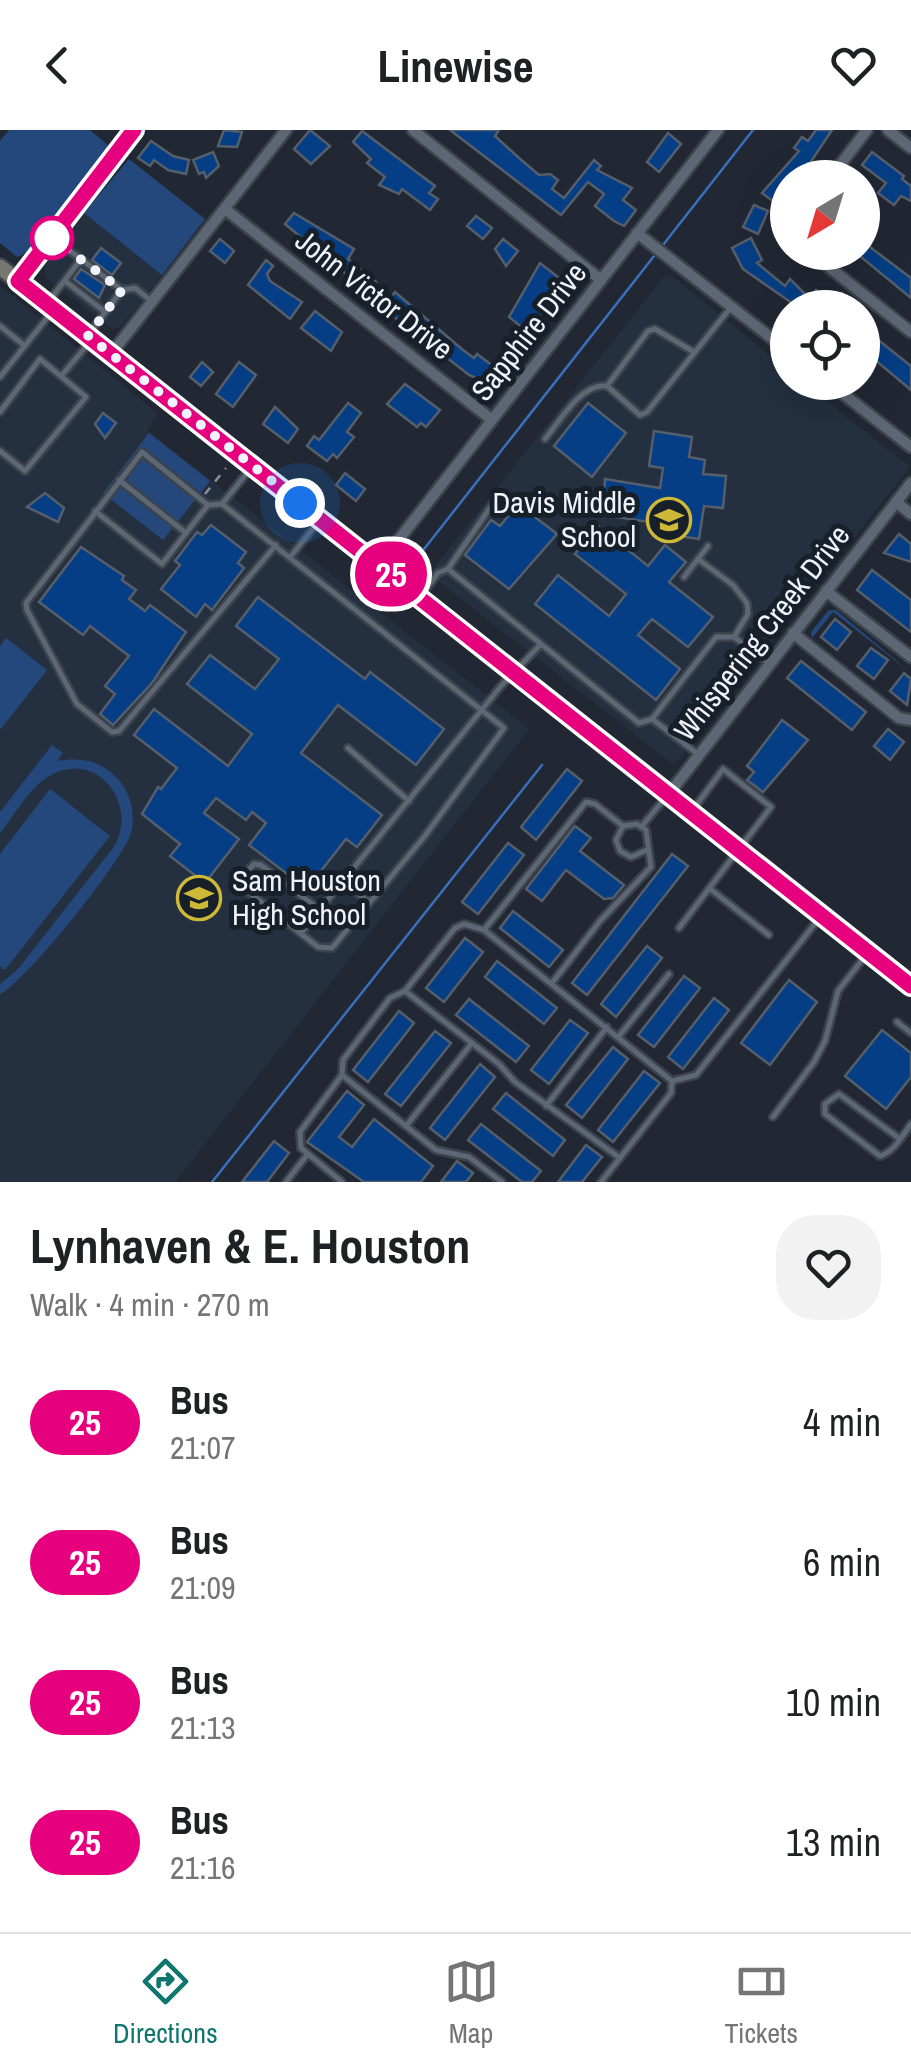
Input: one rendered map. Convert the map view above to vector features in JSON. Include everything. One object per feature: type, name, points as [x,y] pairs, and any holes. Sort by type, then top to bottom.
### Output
[{"type":"main road","points":[[0,266],[911,986]]},
{"type":"street","points":[[18,281],[134,130]]},
{"type":"street","points":[[111,354],[286,130]]},
{"type":"street","points":[[413,130],[601,280]]},
{"type":"street","points":[[844,160],[867,130]]},
{"type":"street","points":[[888,130],[911,148]]},
{"type":"street","name":"Sapphire Drive","points":[[379,565],[712,132]]},
{"type":"street","name":"John Victor Drive","points":[[225,209],[492,420]]},
{"type":"street","points":[[638,233],[770,337]]},
{"type":"street","points":[[833,270],[911,332]]},
{"type":"street","points":[[851,400],[911,447]]},
{"type":"street","name":"Whispering Creek Drive","points":[[668,795],[911,482]]},
{"type":"street","points":[[896,502],[911,514]]},
{"type":"street","points":[[826,590],[911,657]]},
{"type":"street","points":[[793,633],[899,718],[911,720]]},
{"type":"lane","points":[[52,238],[106,284],[122,290],[135,288],[152,302]]},
{"type":"lane","points":[[0,377],[81,259]]},
{"type":"lane","points":[[65,281],[76,285],[106,312]]},
{"type":"lane","points":[[62,375],[122,290]]},
{"type":"lane","points":[[545,439],[582,395],[598,385],[607,386],[640,415],[647,412],[731,306]]},
{"type":"lane","points":[[0,326],[24,346]]},
{"type":"lane","points":[[607,386],[648,331],[655,329],[694,352]]},
{"type":"lane","points":[[0,412],[40,359],[86,397],[25,472],[0,451]]},
{"type":"lane","points":[[0,396],[8,402]]},
{"type":"lane","points":[[276,546],[125,726],[112,732],[70,693],[26,603],[142,452],[208,505],[222,504],[290,556],[500,722],[502,736],[326,951],[242,887],[246,872],[254,864],[260,865],[320,910]]},
{"type":"lane","points":[[222,504],[253,466]]},
{"type":"lane","points":[[120,480],[186,533]]},
{"type":"lane","points":[[420,597],[438,573],[448,569],[496,499]]},
{"type":"lane","points":[[95,511],[162,564],[208,505]]},
{"type":"lane","points":[[290,556],[321,519]]},
{"type":"lane","points":[[684,577],[708,546]]},
{"type":"lane","points":[[698,559],[732,585],[747,603],[748,614],[734,637]]},
{"type":"lane","points":[[448,569],[639,723],[652,719],[716,637],[734,637],[769,664]]},
{"type":"lane","points":[[301,933],[513,672],[540,645]]},
{"type":"lane","points":[[676,737],[745,646]]},
{"type":"lane","points":[[652,719],[699,755]]},
{"type":"lane","points":[[348,748],[409,800]]},
{"type":"lane","points":[[679,928],[771,807],[723,769],[690,813]]},
{"type":"lane","points":[[642,826],[668,795]]},
{"type":"lane","points":[[484,930],[586,802],[596,804],[623,826],[642,826]]},
{"type":"lane","points":[[623,826],[616,840],[620,851],[630,857],[649,853]]},
{"type":"lane","points":[[552,984],[600,921],[642,881],[651,867],[650,840],[642,826]]},
{"type":"lane","points":[[343,882],[369,902]]},
{"type":"lane","points":[[710,888],[769,935]]},
{"type":"lane","points":[[672,1081],[696,1074],[820,916]]},
{"type":"lane","points":[[342,1182],[301,1148],[300,1132],[342,1075],[343,1060],[390,998],[405,991],[454,928],[464,924],[484,930],[672,1081]]},
{"type":"lane","points":[[773,1117],[814,1062],[825,1041],[838,991],[868,952]]},
{"type":"lane","points":[[619,1036],[669,974]]},
{"type":"lane","points":[[405,991],[546,1106],[620,1158]]},
{"type":"lane","points":[[897,1022],[911,1033]]},
{"type":"lane","points":[[546,1106],[607,1027]]},
{"type":"lane","points":[[406,1126],[472,1044]]},
{"type":"lane","points":[[342,1075],[436,1150],[470,1157],[492,1179],[502,1182]]},
{"type":"lane","points":[[601,1182],[671,1093],[672,1081]]},
{"type":"lane","points":[[900,1139],[838,1094],[826,1104],[826,1114],[880,1156],[900,1139],[911,1124]]},
{"type":"lane","points":[[286,1182],[308,1155]]},
{"type":"path","points":[[205,494],[226,468]]},
{"type":"shaded area","points":[[9,130],[90,130],[110,147],[30,251],[17,257],[0,243],[0,141]]},
{"type":"shaded area","points":[[129,159],[205,219],[162,275],[84,213]]},
{"type":"shaded area","points":[[84,213],[162,275],[121,327],[112,329],[45,277],[45,262]]},
{"type":"shaded area","name":"Davis Middle School","points":[[672,276],[770,355],[770,400],[825,400],[910,467],[674,765],[429,574],[664,277]]},
{"type":"shaded area","name":"Sam Houston High School","points":[[0,286],[158,413],[147,430],[529,729],[175,1182],[0,1182]]},
{"type":"shaded area","points":[[149,433],[210,481],[163,540],[103,493]]},
{"type":"shaded area","points":[[829,610],[836,610],[911,673],[833,612],[812,638],[811,632]]},
{"type":"shaded area","points":[[6,638],[47,670],[0,730],[0,646]]},
{"type":"shaded area","points":[[52,745],[63,753],[57,761],[95,763],[120,782],[132,809],[131,833],[111,868],[72,919],[30,968],[0,994],[0,984],[18,969],[113,848],[120,832],[118,800],[110,786],[84,770],[68,769],[36,786],[0,833],[0,812]]},
{"type":"shaded area","points":[[50,789],[110,836],[5,970],[0,966],[0,854]]},
{"type":"building","points":[[224,130],[242,132],[237,147],[218,146]]},
{"type":"building","points":[[310,130],[330,146],[311,164],[294,149]]},
{"type":"building","points":[[450,130],[499,130],[495,136],[539,175],[550,174],[558,180],[552,189],[564,198],[594,160],[601,166],[597,170],[632,188],[623,200],[636,210],[624,226],[614,221],[595,206],[604,194],[588,182],[561,215]]},
{"type":"building","points":[[816,130],[832,130],[812,160],[791,160],[799,151],[794,148],[802,137],[808,141]]},
{"type":"building","points":[[362,131],[435,186],[429,193],[438,199],[430,210],[402,189],[399,194],[379,185],[385,177],[367,163],[371,159],[353,142]]},
{"type":"building","points":[[668,133],[681,144],[659,172],[647,162]]},
{"type":"building","points":[[151,141],[173,156],[189,160],[186,174],[168,170],[154,160],[150,166],[138,158]]},
{"type":"building","points":[[213,152],[219,166],[206,178],[204,172],[199,174],[193,160]]},
{"type":"building","points":[[872,152],[904,176],[902,179],[911,186],[911,201],[901,196],[894,205],[880,194],[886,183],[880,178],[880,160],[866,160]]},
{"type":"building","points":[[754,205],[768,211],[758,234],[743,227]]},
{"type":"building","points":[[294,213],[354,249],[348,259],[376,282],[368,292],[285,224]]},
{"type":"building","points":[[476,216],[492,228],[483,239],[467,226]]},
{"type":"building","points":[[751,238],[762,260],[757,263],[785,286],[790,279],[801,290],[773,290],[743,269],[732,248]]},
{"type":"building","points":[[220,239],[234,251],[225,263],[210,251]]},
{"type":"building","points":[[503,239],[518,251],[506,266],[495,249]]},
{"type":"building","points":[[101,248],[121,263],[112,275],[92,260]]},
{"type":"building","points":[[880,255],[911,278],[911,298],[877,270],[880,270]]},
{"type":"building","points":[[266,260],[273,266],[267,274],[270,281],[302,302],[290,319],[248,285]]},
{"type":"building","points":[[540,263],[563,281],[529,333],[509,317]]},
{"type":"building","points":[[81,269],[105,285],[99,298],[74,279]]},
{"type":"building","points":[[395,292],[463,350],[474,358],[477,354],[505,375],[496,387],[469,375],[383,308]]},
{"type":"building","points":[[315,311],[342,332],[331,351],[301,328]]},
{"type":"building","points":[[880,341],[911,366],[911,390],[880,364]]},
{"type":"building","points":[[202,362],[213,372],[201,386],[190,377]]},
{"type":"building","points":[[239,362],[256,375],[233,407],[216,394]]},
{"type":"building","points":[[405,384],[440,410],[426,427],[421,423],[417,427],[387,404]]},
{"type":"building","points":[[348,403],[361,413],[347,432],[354,437],[337,458],[333,454],[327,461],[307,446],[314,436],[319,440]]},
{"type":"building","points":[[588,403],[626,433],[592,477],[554,446]]},
{"type":"building","points":[[275,407],[298,429],[288,443],[263,424]]},
{"type":"building","points":[[103,413],[116,423],[105,438],[95,424]]},
{"type":"building","points":[[654,431],[692,437],[689,457],[705,460],[703,474],[726,476],[723,508],[704,506],[699,539],[660,533],[662,524],[603,515],[605,479],[660,488],[663,468],[649,466]]},
{"type":"building","points":[[345,473],[365,489],[356,501],[336,485]]},
{"type":"building","points":[[45,493],[64,508],[58,522],[27,507]]},
{"type":"building","points":[[518,504],[557,534],[509,589],[465,555],[491,520],[500,526]]},
{"type":"building","points":[[211,525],[246,552],[238,563],[244,568],[212,610],[205,604],[196,617],[161,589],[180,565],[175,561],[197,532],[202,535]]},
{"type":"building","points":[[597,525],[648,566],[665,545],[686,562],[669,582],[713,617],[688,647],[652,619],[638,635],[680,669],[656,700],[535,604],[558,575],[609,616],[626,594],[575,554]]},
{"type":"building","points":[[899,534],[911,544],[911,562],[884,553]]},
{"type":"building","points":[[81,547],[124,576],[122,580],[136,590],[129,599],[145,611],[150,605],[186,632],[152,683],[113,725],[100,714],[115,694],[105,686],[129,656],[90,626],[83,635],[39,602]]},
{"type":"building","points":[[872,570],[911,600],[911,632],[857,590]]},
{"type":"building","points":[[258,597],[365,679],[370,672],[444,729],[416,765],[338,705],[301,753],[382,815],[357,847],[346,839],[307,889],[249,845],[266,823],[252,812],[246,820],[216,798],[204,813],[239,839],[205,883],[170,856],[180,844],[142,814],[158,787],[161,789],[177,768],[134,735],[154,709],[228,766],[252,734],[187,684],[210,655],[255,689],[279,659],[236,626]]},
{"type":"building","points":[[835,619],[851,632],[837,650],[821,637]]},
{"type":"building","points":[[871,648],[888,660],[874,679],[857,666]]},
{"type":"building","points":[[801,661],[866,712],[852,730],[787,678]]},
{"type":"building","points":[[904,673],[911,679],[907,705],[890,691]]},
{"type":"building","points":[[782,720],[808,740],[763,792],[747,780],[754,772],[747,766]]},
{"type":"building","points":[[888,729],[904,742],[890,760],[874,746]]},
{"type":"building","points":[[567,769],[582,781],[536,840],[521,827]]},
{"type":"building","points":[[575,826],[591,838],[580,851],[624,885],[613,898],[604,899],[566,870],[542,901],[526,889]]},
{"type":"building","points":[[508,843],[524,855],[478,914],[462,902]]},
{"type":"building","points":[[672,854],[688,866],[587,995],[572,983]]},
{"type":"building","points":[[513,911],[563,950],[549,967],[500,928]]},
{"type":"building","points":[[465,938],[483,952],[444,1002],[426,988]]},
{"type":"building","points":[[647,946],[662,958],[616,1017],[601,1004]]},
{"type":"building","points":[[497,961],[557,1008],[544,1024],[485,977]]},
{"type":"building","points":[[684,976],[700,988],[654,1047],[638,1035]]},
{"type":"building","points":[[789,980],[817,1002],[770,1065],[741,1043]]},
{"type":"building","points":[[714,998],[729,1010],[683,1069],[668,1057]]},
{"type":"building","points":[[469,999],[529,1046],[516,1062],[456,1015]]},
{"type":"building","points":[[399,1011],[414,1023],[368,1082],[353,1070]]},
{"type":"building","points":[[570,1020],[588,1033],[549,1084],[531,1070]]},
{"type":"building","points":[[882,1030],[911,1053],[911,1077],[886,1109],[845,1076]]},
{"type":"building","points":[[435,1031],[451,1043],[401,1106],[385,1094]]},
{"type":"building","points":[[613,1047],[628,1059],[582,1118],[566,1105]]},
{"type":"building","points":[[480,1064],[495,1077],[445,1140],[430,1128]]},
{"type":"building","points":[[644,1071],[660,1083],[613,1142],[598,1130]]},
{"type":"building","points":[[347,1091],[364,1105],[339,1137],[352,1147],[374,1119],[433,1166],[421,1182],[364,1182],[307,1142]]},
{"type":"building","points":[[506,1093],[565,1140],[553,1156],[493,1109]]},
{"type":"building","points":[[481,1124],[541,1171],[532,1182],[522,1182],[468,1140]]},
{"type":"building","points":[[274,1141],[289,1153],[267,1182],[242,1182]]},
{"type":"building","points":[[586,1145],[602,1157],[582,1182],[558,1182]]},
{"type":"building","points":[[457,1161],[473,1173],[466,1182],[441,1182]]},
{"type":"waterway","points":[[663,245],[753,130]]},
{"type":"waterway","points":[[421,553],[658,251]]},
{"type":"waterway","points":[[212,1182],[542,765]]},
{"type":"bus line","name":"25","points":[[134,130],[18,281],[911,986]]},
{"type":"place","name":"Davis Middle School","points":[[669,520]]},
{"type":"place","name":"Sam Houston High School","points":[[199,898]]},
{"type":"route","points":[[52,238],[122,290],[88,336],[300,503]]}]
